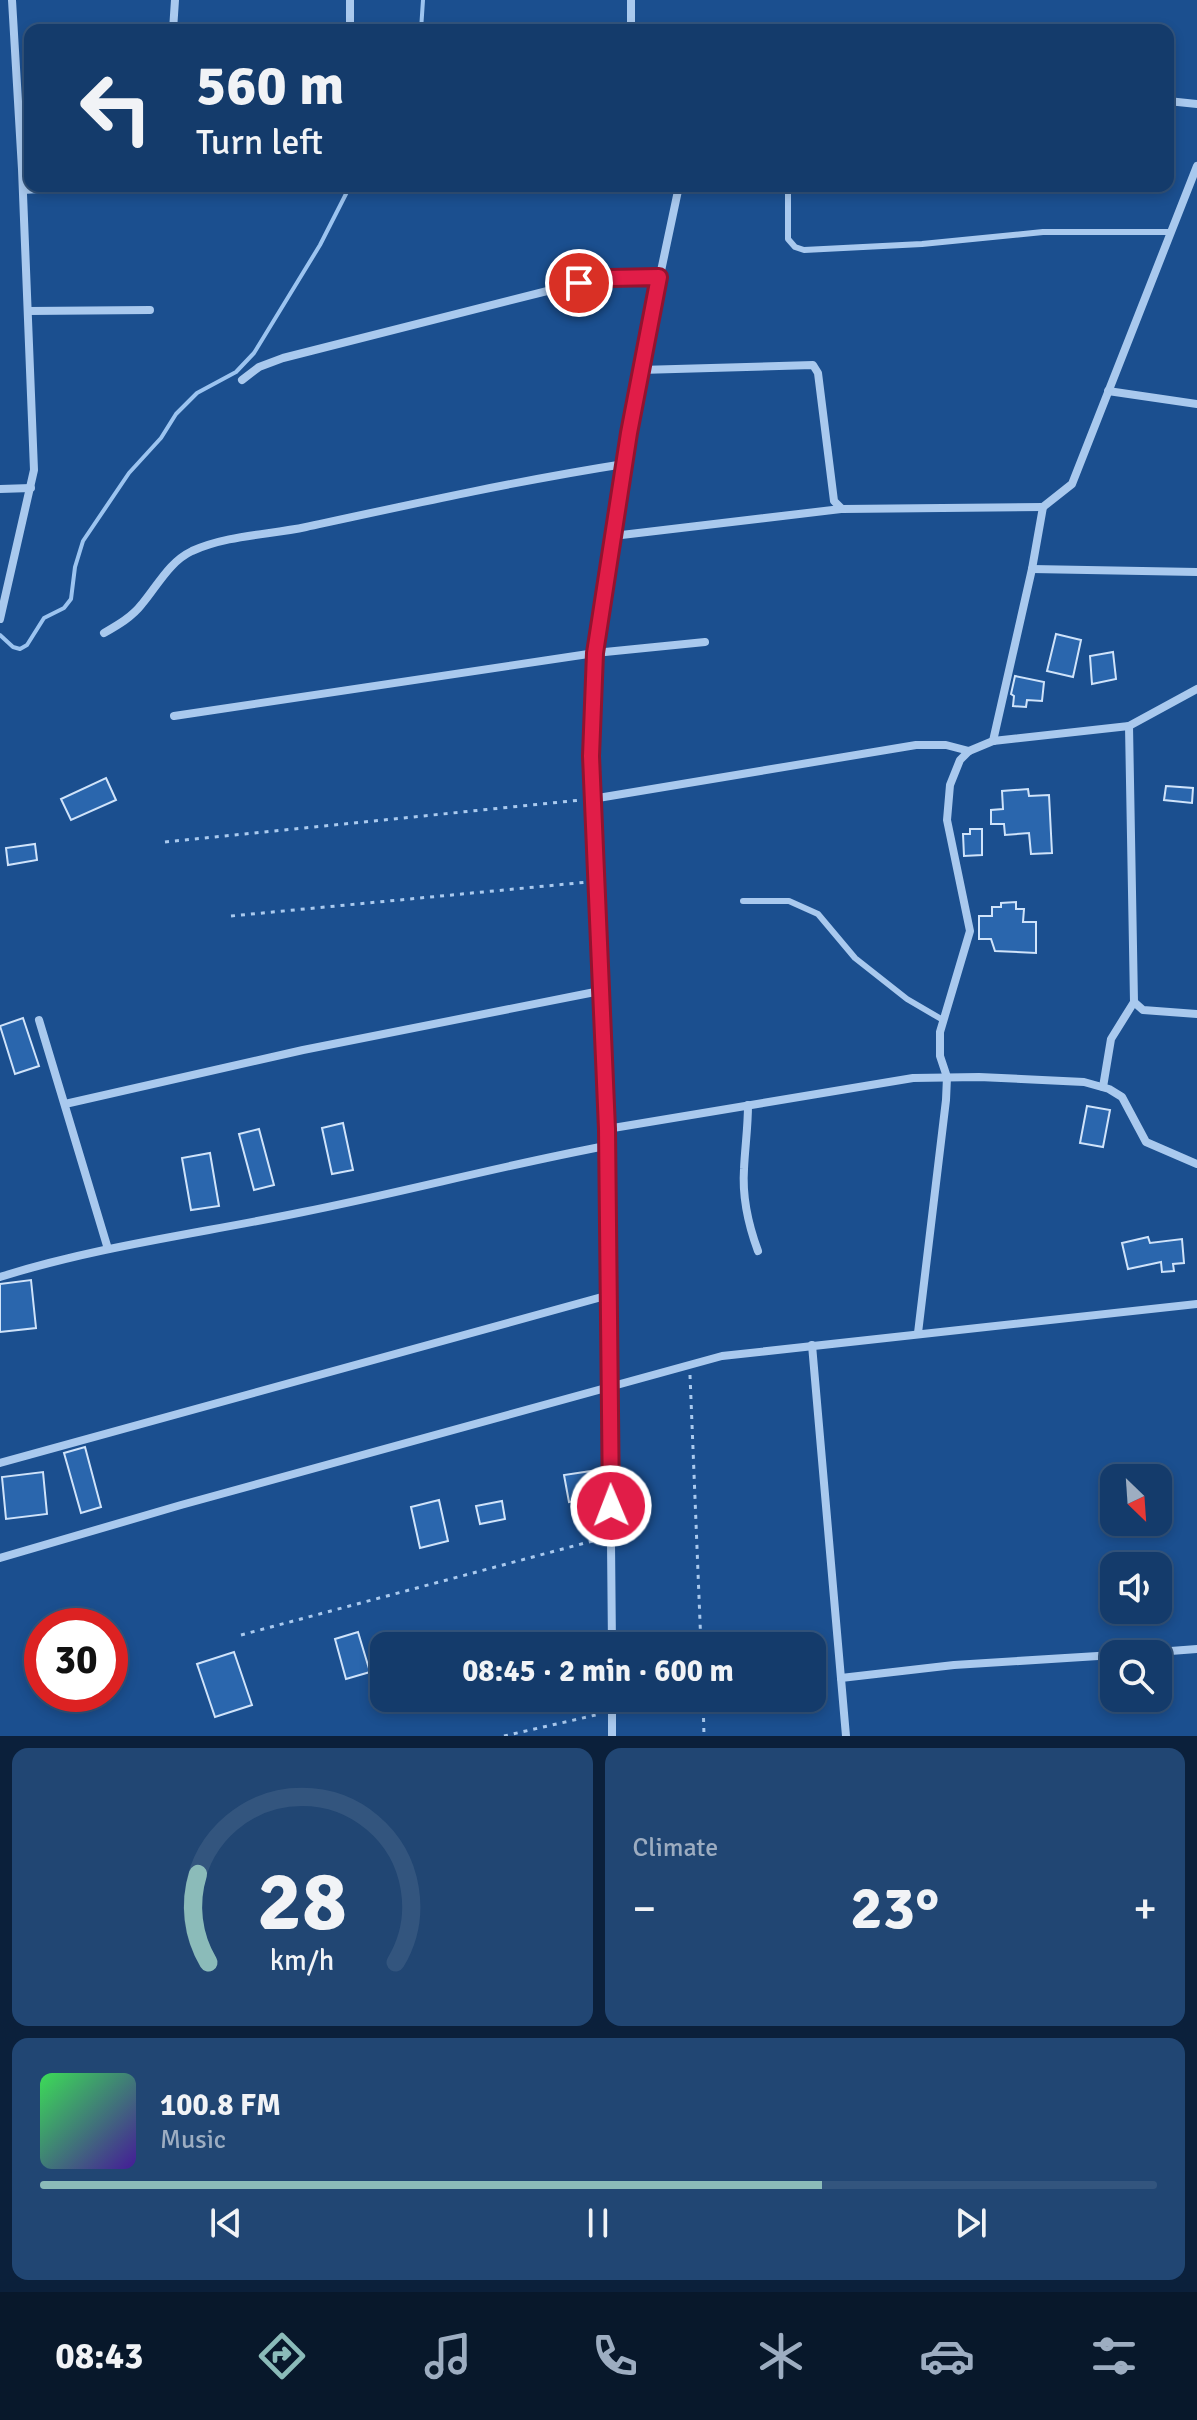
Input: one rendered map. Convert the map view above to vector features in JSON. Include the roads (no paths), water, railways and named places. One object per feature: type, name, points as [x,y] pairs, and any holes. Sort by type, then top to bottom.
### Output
[{"type":"street","points":[[0,619],[34,470],[12,0]]},
{"type":"street","points":[[173,24],[175,0]]},
{"type":"street","points":[[350,0],[350,24]]},
{"type":"street","points":[[631,0],[631,24]]},
{"type":"street","points":[[1174,102],[1197,104]]},
{"type":"street","points":[[613,536],[842,509],[1043,507],[1072,484],[1197,166]]},
{"type":"street","points":[[612,1632],[607,1129],[595,881],[591,704],[595,653],[624,464],[640,370],[678,192]]},
{"type":"street","points":[[242,380],[259,367],[283,358],[579,283],[610,278],[659,277]]},
{"type":"street","points":[[28,311],[150,310]]},
{"type":"street","points":[[640,370],[813,365],[818,373],[834,501],[842,509]]},
{"type":"street","points":[[1108,391],[1197,404]]},
{"type":"street","points":[[104,633],[140,606],[179,559],[214,544],[297,529],[503,483],[624,464]]},
{"type":"street","points":[[0,489],[31,488]]},
{"type":"street","points":[[993,741],[1043,507]]},
{"type":"street","points":[[1032,569],[1197,572]]},
{"type":"street","points":[[174,716],[595,653],[705,642]]},
{"type":"street","points":[[918,1333],[947,1077],[940,1056],[943,1020],[970,931],[947,820],[950,785],[960,760],[969,751],[993,741],[1129,726],[1197,689]]},
{"type":"street","points":[[1103,1087],[1111,1039],[1134,1002],[1129,726]]},
{"type":"street","points":[[592,799],[916,745],[946,745],[969,751]]},
{"type":"street","points":[[65,1104],[289,1053],[600,991]]},
{"type":"street","points":[[1134,1002],[1143,1010],[1197,1014]]},
{"type":"street","points":[[39,1020],[108,1249]]},
{"type":"street","points":[[607,1129],[876,1082],[947,1077],[1084,1082],[1122,1097],[1146,1142],[1196,1162]]},
{"type":"street","points":[[748,1105],[745,1205],[758,1251]]},
{"type":"street","points":[[0,1277],[108,1249],[304,1212],[518,1162],[606,1146]]},
{"type":"street","points":[[0,1463],[609,1295]]},
{"type":"street","points":[[0,1558],[689,1363],[812,1345],[1197,1304]]},
{"type":"street","points":[[812,1345],[846,1736]]},
{"type":"street","points":[[1172,1651],[1197,1649]]},
{"type":"street","points":[[841,1678],[954,1665],[1100,1656]]},
{"type":"street","points":[[612,1712],[612,1736]]},
{"type":"lane","points":[[788,192],[788,239],[795,247],[804,250],[922,244],[1043,232],[1171,232]]},
{"type":"lane","points":[[743,901],[789,901],[818,914],[855,958],[907,999],[943,1020]]},
{"type":"waterway","points":[[421,24],[423,0]]},
{"type":"waterway","points":[[0,635],[20,649],[27,645],[44,618],[64,608],[71,599],[75,567],[83,541],[129,473],[161,438],[176,414],[197,393],[236,372],[254,353],[320,245],[347,192]]}]
